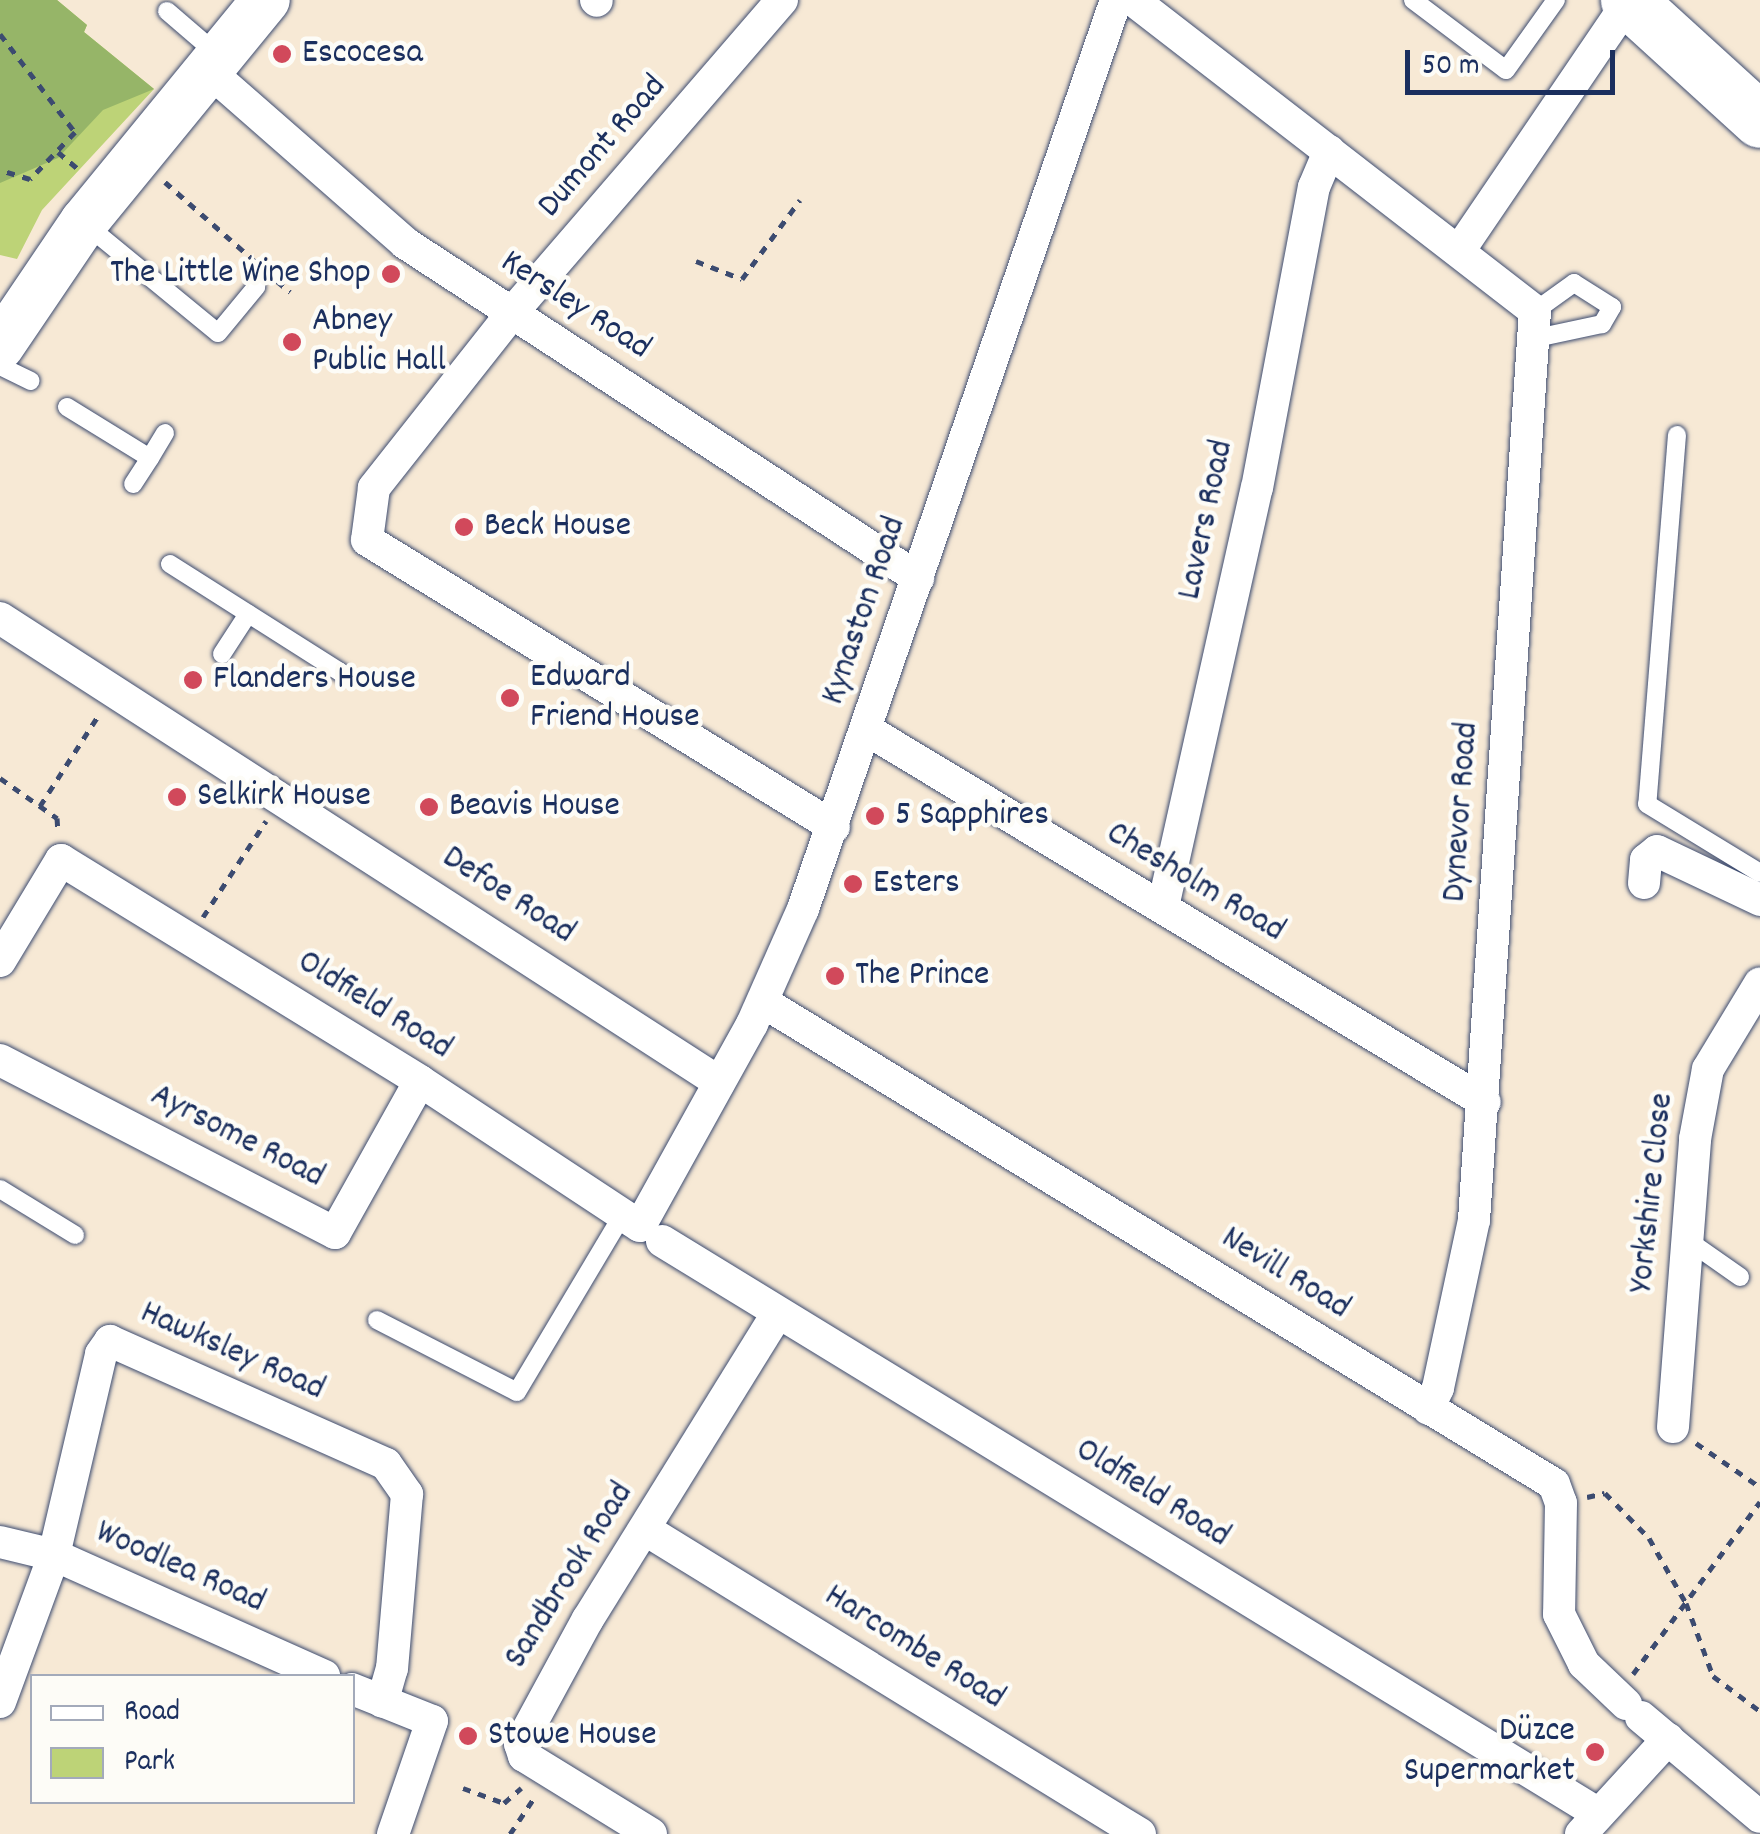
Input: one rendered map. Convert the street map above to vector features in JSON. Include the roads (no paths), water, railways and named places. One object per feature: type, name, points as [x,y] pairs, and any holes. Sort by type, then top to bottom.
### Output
[{"type":"highway","points":[[1628,0],[1760,120]]},
{"type":"main road","points":[[0,346],[84,222],[266,0]]},
{"type":"street","name":"Dumont Road","points":[[782,0],[512,313],[374,488],[367,540],[834,827]]},
{"type":"street","name":"Kynaston Road","points":[[642,1227],[763,1002],[834,827],[1116,0]]},
{"type":"street","name":"Dynevor Road","points":[[1133,0],[1460,250],[1535,324],[1485,1102],[1462,1288],[1428,1409]]},
{"type":"street","points":[[1460,250],[1596,54],[1628,0]]},
{"type":"street","name":"Kersley Road","points":[[216,65],[405,242],[918,578]]},
{"type":"street","name":"Lavers Road","points":[[1163,907],[1257,488],[1314,187],[1329,152]]},
{"type":"street","name":"Defoe Road","points":[[0,618],[115,690],[179,724],[281,798],[719,1082]]},
{"type":"street","name":"Chesholm Road","points":[[866,730],[1485,1102]]},
{"type":"street","points":[[1644,883],[1646,860],[1657,851],[1760,900]]},
{"type":"street","name":"Oldfield Road","points":[[0,961],[61,860],[420,1081],[777,1314],[1590,1824]]},
{"type":"street","name":"Yorkshire Close","points":[[1673,1427],[1686,1240],[1708,1069],[1760,983]]},
{"type":"street","name":"Nevill Road","points":[[763,1002],[1554,1484],[1561,1503],[1558,1614],[1584,1664],[1668,1739]]},
{"type":"street","name":"Ayrsome Road","points":[[0,1060],[335,1233],[420,1081]]},
{"type":"street","name":"Sandbrook Road","points":[[652,1834],[524,1756],[520,1744],[534,1709],[777,1314]]},
{"type":"street","name":"Hawksley Road","points":[[0,1702],[54,1555],[101,1354],[110,1341],[386,1464],[407,1494],[392,1668],[367,1696]]},
{"type":"street","name":"Harcombe Road","points":[[646,1530],[1140,1834]]},
{"type":"street","name":"Woodlea Road","points":[[0,1542],[54,1555],[320,1674]]},
{"type":"street","points":[[367,1696],[432,1721],[393,1834]]},
{"type":"street","points":[[1590,1824],[1668,1739],[1760,1818]]},
{"type":"lane","points":[[1413,0],[1506,70],[1556,0]]},
{"type":"lane","points":[[167,12],[216,65]]},
{"type":"lane","points":[[84,222],[218,332],[256,287]]},
{"type":"lane","points":[[0,366],[31,381]]},
{"type":"lane","points":[[68,407],[150,458]]},
{"type":"lane","points":[[134,484],[165,433]]},
{"type":"lane","points":[[1677,435],[1648,804],[1760,873]]},
{"type":"lane","points":[[170,564],[342,673]]},
{"type":"lane","points":[[222,654],[248,614]]},
{"type":"lane","points":[[0,1189],[75,1235]]},
{"type":"lane","points":[[377,1320],[518,1392],[642,1227]]},
{"type":"lane","points":[[1686,1240],[1740,1278]]},
{"type":"place","name":"Escocesa","points":[[282,54]]},
{"type":"place","name":"The Little Wine Shop","points":[[391,274]]},
{"type":"place","name":"Abney Public Hall","points":[[292,342]]},
{"type":"place","name":"Beck House","points":[[464,527]]},
{"type":"place","name":"Flanders House","points":[[193,680]]},
{"type":"place","name":"Edward Friend House","points":[[510,698]]},
{"type":"place","name":"Selkirk House","points":[[177,797]]},
{"type":"place","name":"Beavis House","points":[[429,807]]},
{"type":"place","name":"5 Sapphires","points":[[875,816]]},
{"type":"place","name":"Esters","points":[[853,884]]},
{"type":"place","name":"The Prince","points":[[835,976]]},
{"type":"place","name":"Stowe House","points":[[468,1736]]},
{"type":"place","name":"Düzce Supermarket","points":[[1595,1752]]}]
